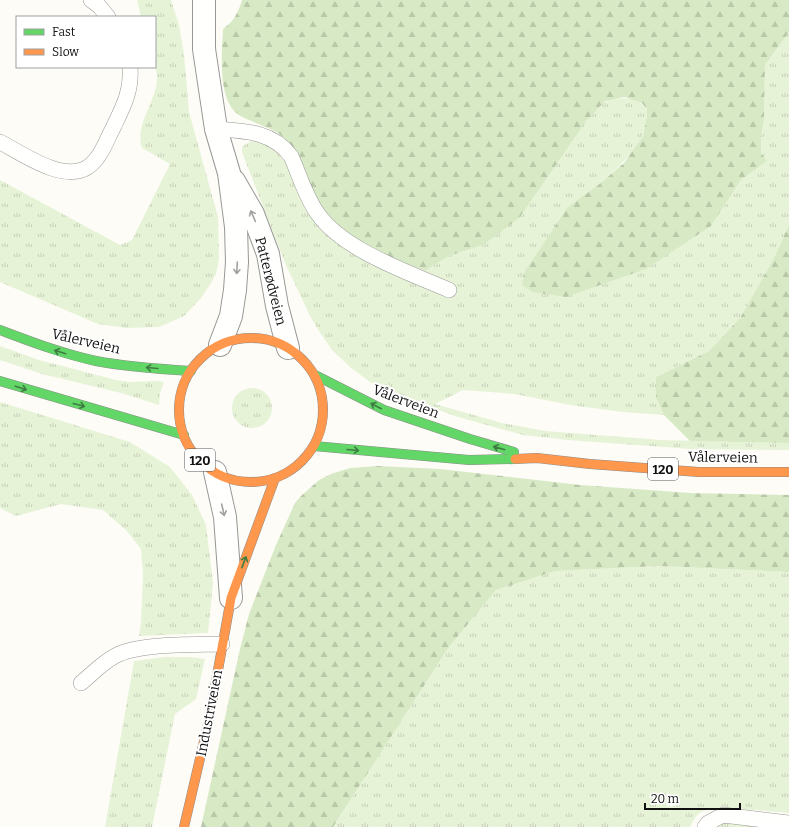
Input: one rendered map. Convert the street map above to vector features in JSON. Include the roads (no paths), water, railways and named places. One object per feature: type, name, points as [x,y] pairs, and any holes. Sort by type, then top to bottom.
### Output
[{"type":"main road","name":"Vålerveien","points":[[0,330],[61,352],[98,361],[141,367],[191,371]]},
{"type":"main road","name":"120","points":[[254,338],[272,341],[288,348],[303,360],[315,375],[321,392],[323,411],[321,429],[314,446],[291,470],[275,478],[260,482],[244,482],[215,472],[202,462],[191,450],[184,436],[180,419],[180,402],[184,386],[191,371],[199,360],[209,352],[220,345],[237,339],[254,338]]},
{"type":"main road","name":"Vålerveien","points":[[315,375],[384,410],[470,439],[537,458]]},
{"type":"main road","name":"120","points":[[0,381],[184,436]]},
{"type":"main road","name":"Vålerveien","points":[[314,446],[469,460],[537,458],[590,464],[699,472],[789,472]]},
{"type":"main road","name":"Industriveien","points":[[184,827],[208,720],[230,598],[275,478]]},
{"type":"street","name":"Patterødveien","points":[[204,0],[204,49],[216,129],[229,173],[236,227],[237,262],[235,290],[231,316],[220,345]]},
{"type":"street","name":"Patterødveien","points":[[229,173],[253,214],[268,254],[277,306],[288,348]]},
{"type":"street","name":"Industriveien","points":[[215,472],[225,518],[230,598]]},
{"type":"lane","points":[[91,0],[99,6],[107,16]]},
{"type":"lane","points":[[0,142],[49,168],[65,172],[77,172],[88,166],[101,152],[127,98],[131,78],[130,68]]},
{"type":"lane","points":[[216,129],[246,131],[273,139],[285,148],[291,156],[318,214],[343,238],[374,257],[449,290]]},
{"type":"lane","points":[[81,683],[99,667],[115,656],[128,651],[156,647],[222,644]]},
{"type":"lane","points":[[705,827],[708,823],[723,815],[789,823]]}]
